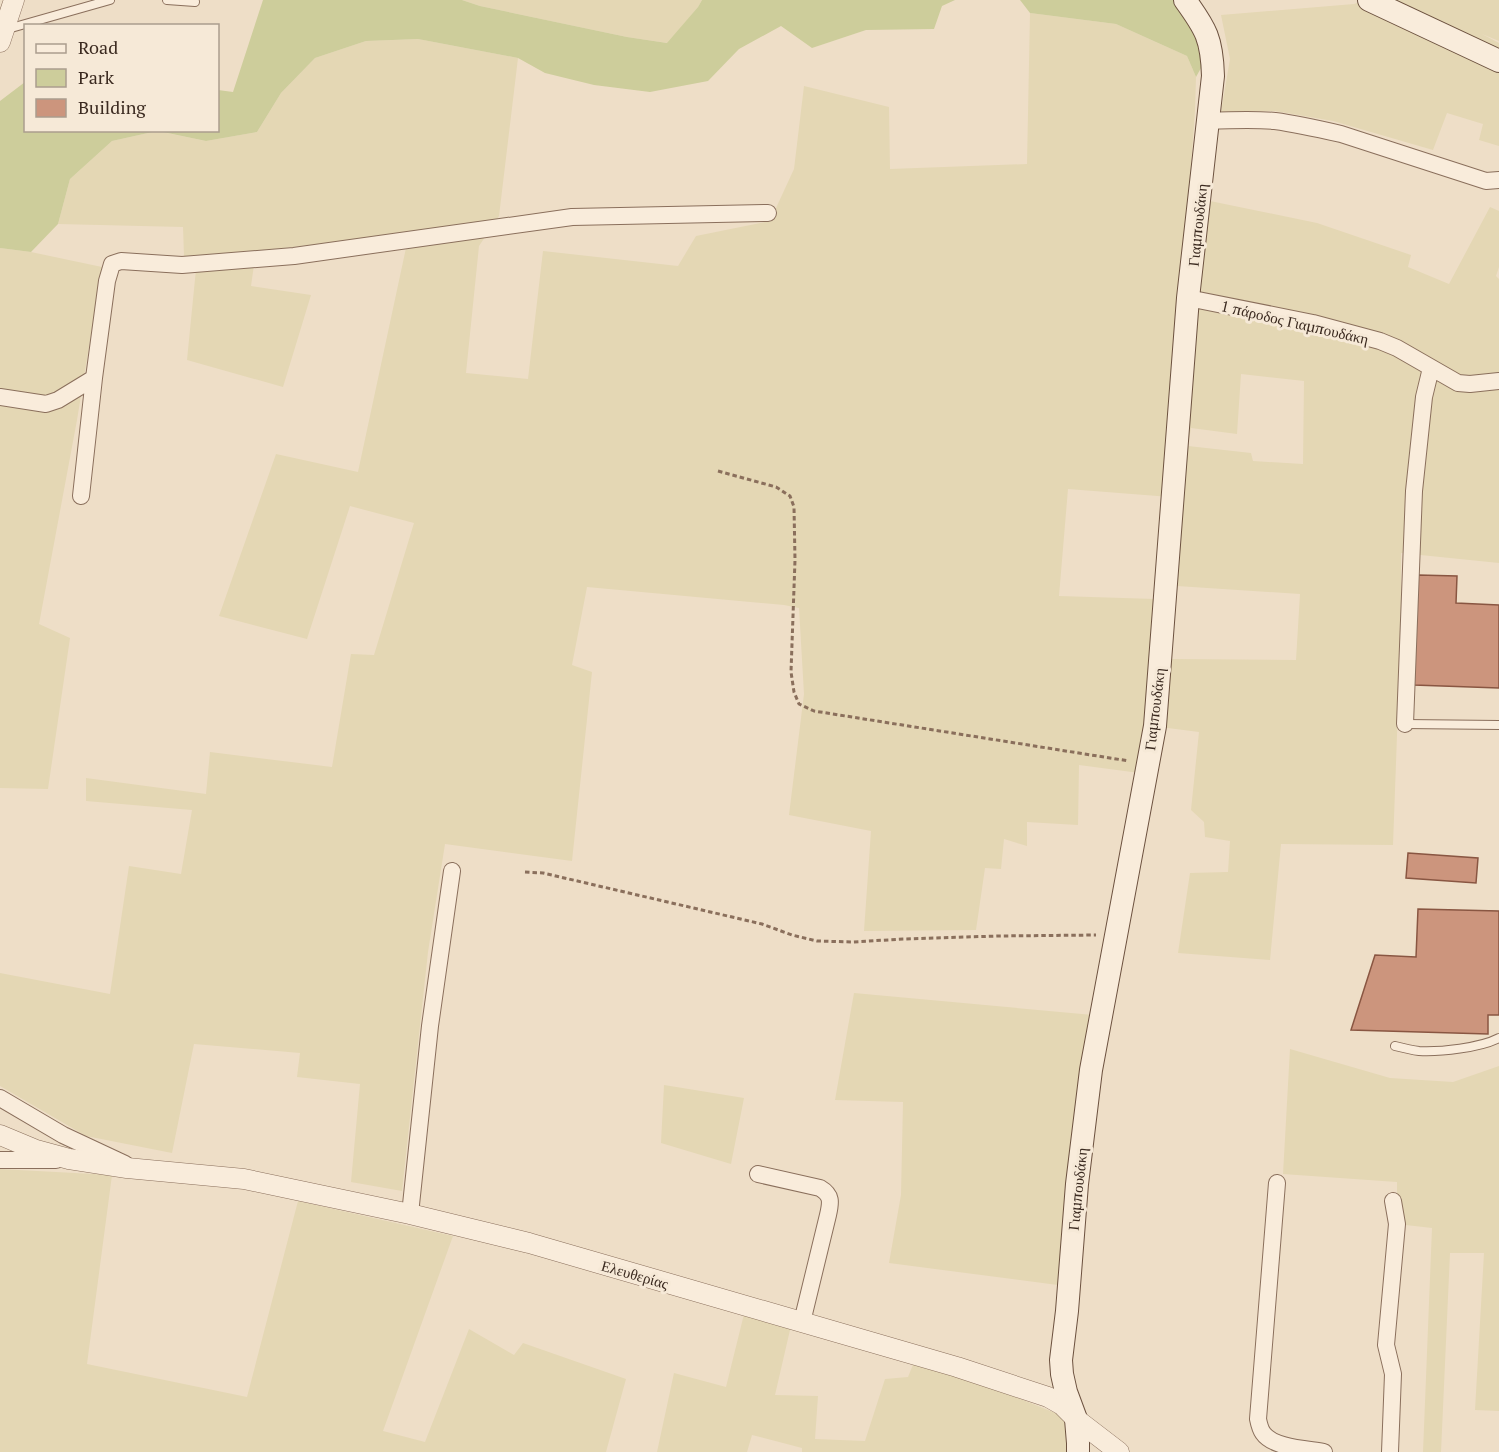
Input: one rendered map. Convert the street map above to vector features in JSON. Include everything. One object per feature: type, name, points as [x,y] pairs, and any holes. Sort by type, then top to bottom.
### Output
[{"type":"main road","name":"Γιαμπουδάκη","points":[[1078,1452],[1076,1419],[1066,1392],[1061,1360],[1077,1184],[1091,1070],[1155,726],[1188,298],[1213,75],[1213,56],[1209,38],[1185,0]]},
{"type":"main road","points":[[1369,0],[1499,61]]},
{"type":"street","points":[[2,36],[14,0]]},
{"type":"street","points":[[1208,121],[1275,121],[1323,129],[1486,182],[1499,180]]},
{"type":"street","points":[[81,496],[94,378],[107,281],[112,264],[121,261],[182,266],[294,256],[572,217],[768,213]]},
{"type":"street","name":"1 πάροδος Γιαμπουδάκη","points":[[1188,298],[1313,323],[1380,341],[1397,348],[1451,381],[1464,385],[1499,381]]},
{"type":"street","points":[[1405,724],[1414,491],[1424,397],[1431,368]]},
{"type":"street","points":[[0,397],[46,404],[58,400],[94,378]]},
{"type":"street","points":[[410,1214],[430,1026],[452,871]]},
{"type":"street","points":[[0,1098],[63,1135],[130,1168]]},
{"type":"street","name":"Ελευθερίας","points":[[0,1135],[36,1150],[69,1159],[130,1168],[244,1179],[410,1214],[529,1243],[957,1367],[1048,1397],[1062,1405],[1076,1419],[1119,1452]]},
{"type":"street","points":[[0,1160],[69,1159]]},
{"type":"street","points":[[758,1174],[820,1188],[827,1192],[830,1199],[802,1322]]},
{"type":"street","points":[[1277,1183],[1258,1419],[1264,1435],[1269,1440],[1281,1445],[1324,1452]]},
{"type":"street","points":[[1390,1452],[1393,1374],[1386,1345],[1397,1224],[1393,1201]]},
{"type":"lane","points":[[38,24],[110,0]]},
{"type":"lane","points":[[167,0],[195,2]]},
{"type":"lane","points":[[2,36],[24,29]]},
{"type":"lane","points":[[1405,724],[1499,725]]},
{"type":"lane","points":[[1395,1046],[1434,1051],[1480,1045],[1499,1038]]},
{"type":"path","points":[[718,471],[776,487],[790,496],[794,507],[795,560],[791,672],[794,692],[799,704],[814,711],[1147,764]]},
{"type":"path","points":[[525,872],[543,873],[762,924],[817,941],[853,942],[1116,934]]},
{"type":"shaded area","points":[[462,0],[702,0],[668,43],[627,37],[480,6]]},
{"type":"shaded area","points":[[1366,0],[1499,0],[1499,41],[1482,34],[1499,43],[1499,146],[1479,140],[1483,124],[1447,113],[1433,150],[1333,121],[1275,111],[1221,112],[1230,59],[1221,15],[1354,4]]},
{"type":"shaded area","points":[[1030,13],[1116,24],[1187,56],[1196,77],[1189,193],[1210,201],[1317,223],[1411,255],[1408,267],[1449,284],[1490,207],[1499,211],[1499,267],[1496,276],[1499,279],[1499,563],[1401,553],[1401,626],[1393,845],[1281,844],[1270,960],[1178,953],[1190,873],[1228,872],[1230,841],[1205,837],[1204,822],[1191,810],[1199,732],[1160,727],[1147,774],[1079,765],[1078,825],[1027,822],[1027,846],[1004,839],[1001,869],[985,868],[976,930],[864,931],[871,831],[789,815],[804,694],[799,608],[587,587],[572,665],[592,672],[572,861],[445,844],[428,952],[402,1191],[351,1182],[360,1084],[297,1077],[300,1053],[194,1044],[172,1153],[86,1136],[0,1086],[0,973],[110,994],[129,866],[181,874],[192,810],[86,801],[86,778],[206,794],[210,752],[332,767],[351,654],[374,655],[414,523],[350,506],[307,639],[219,616],[276,454],[358,472],[409,234],[256,251],[251,286],[311,295],[283,387],[187,360],[197,259],[184,256],[183,227],[58,224],[70,179],[112,141],[152,132],[206,141],[257,132],[281,93],[315,58],[366,41],[418,39],[518,58],[499,216],[479,246],[466,373],[528,379],[543,251],[678,266],[696,236],[770,221],[794,169],[804,86],[889,107],[890,169],[1027,164]],"holes":[[[1241,374],[1304,381],[1303,464],[1253,461],[1251,453],[1188,446],[1191,428],[1237,434]],[[1068,489],[1183,498],[1177,586],[1300,594],[1296,660],[1152,657],[1155,599],[1059,596]]]},
{"type":"shaded area","points":[[0,248],[102,267],[77,420],[39,624],[70,638],[48,789],[0,788]]},
{"type":"shaded area","points":[[854,993],[1104,1016],[1073,1287],[889,1263],[901,1195],[903,1102],[835,1100]]},
{"type":"shaded area","points":[[1290,1049],[1390,1078],[1453,1082],[1499,1066],[1499,1411],[1475,1410],[1484,1253],[1450,1253],[1441,1452],[1423,1452],[1432,1228],[1397,1224],[1397,1182],[1283,1174]]},
{"type":"shaded area","points":[[664,1085],[744,1098],[731,1164],[661,1143]]},
{"type":"shaded area","points":[[0,1169],[112,1175],[87,1364],[247,1397],[298,1201],[453,1236],[383,1431],[425,1442],[469,1329],[514,1355],[523,1343],[626,1379],[606,1452],[0,1452]]},
{"type":"shaded area","points":[[747,1302],[793,1317],[775,1395],[818,1396],[815,1439],[865,1441],[885,1379],[908,1377],[914,1362],[1013,1396],[1073,1420],[1073,1452],[802,1452],[802,1448],[752,1435],[747,1452],[657,1452],[674,1373],[726,1387]]},
{"type":"green space","points":[[263,0],[462,0],[480,6],[627,37],[667,43],[702,0],[955,0],[942,6],[934,29],[866,30],[812,48],[781,26],[739,49],[708,81],[650,92],[594,85],[545,73],[518,58],[418,39],[366,41],[315,58],[281,93],[257,132],[206,141],[163,132],[219,132],[219,90],[233,92]]},
{"type":"green space","points":[[1020,0],[1174,0],[1189,22],[1206,59],[1196,77],[1187,56],[1116,24],[1030,13]]},
{"type":"green space","points":[[24,83],[24,132],[152,132],[112,141],[70,179],[58,224],[31,252],[0,248],[0,101]]},
{"type":"building","points":[[1418,575],[1457,576],[1456,603],[1499,605],[1499,688],[1414,685]]},
{"type":"building","points":[[1408,853],[1478,858],[1476,883],[1406,878]]},
{"type":"building","points":[[1418,909],[1499,911],[1499,1015],[1488,1015],[1488,1034],[1351,1030],[1375,955],[1416,957]]}]
